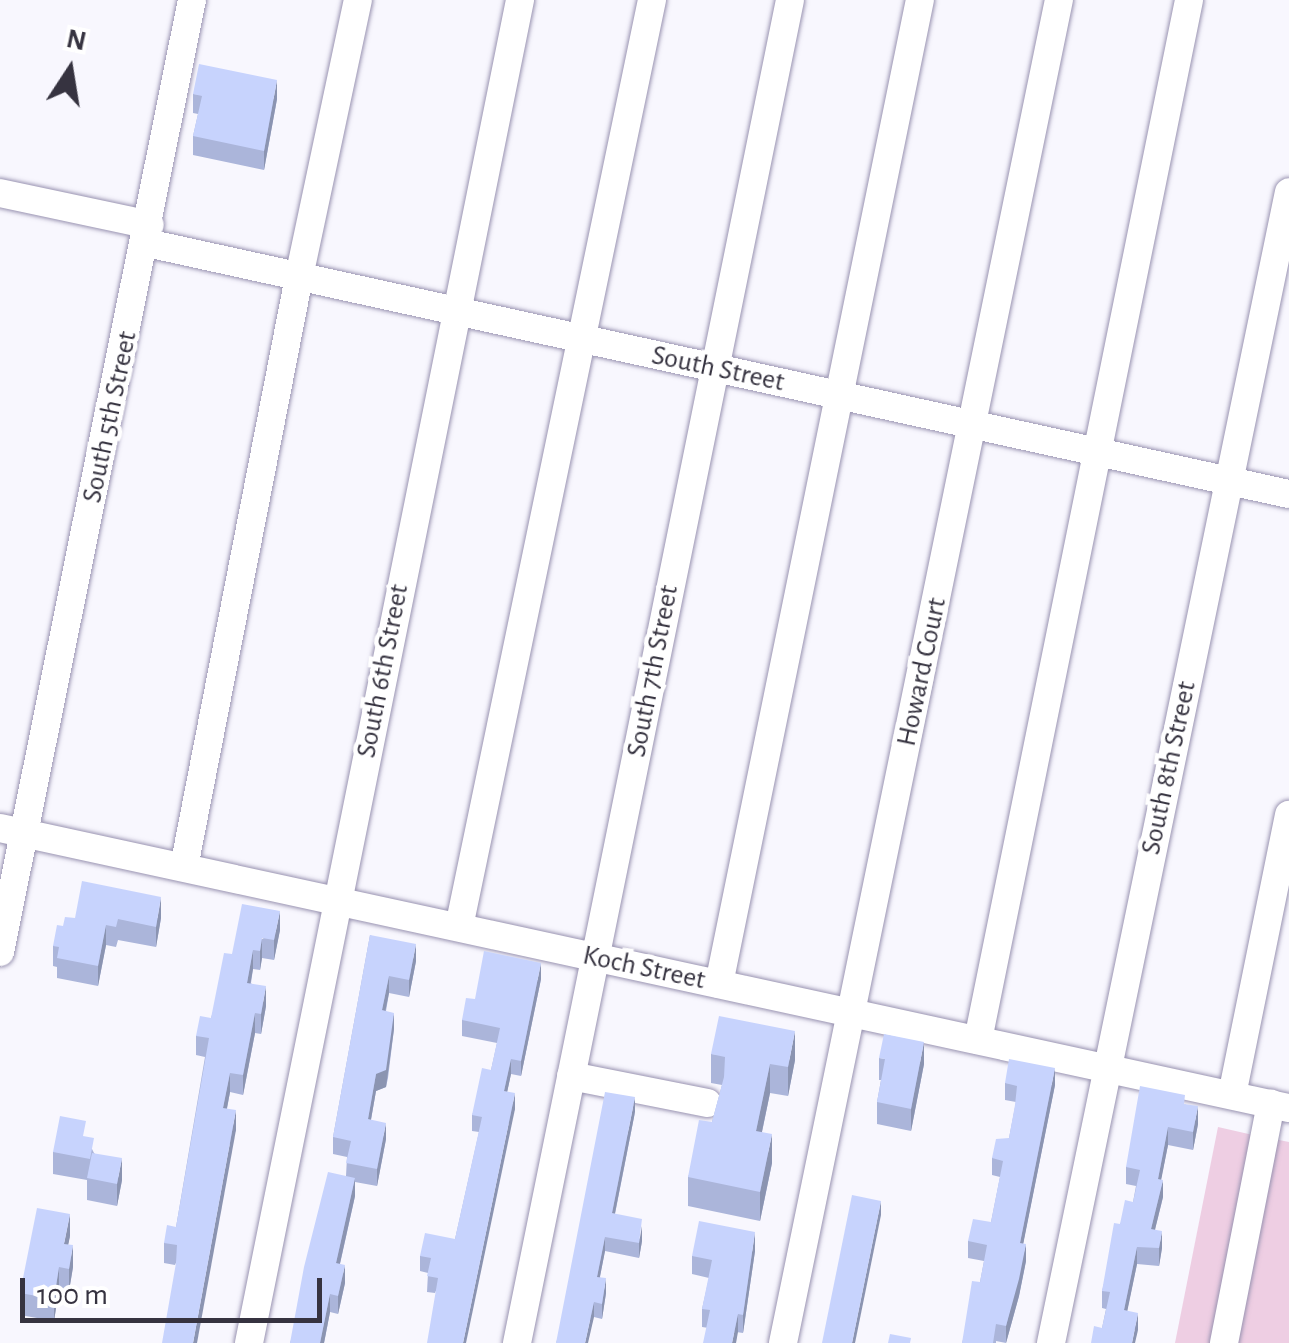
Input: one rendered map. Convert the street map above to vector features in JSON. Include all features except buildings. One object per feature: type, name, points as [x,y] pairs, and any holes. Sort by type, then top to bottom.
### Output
[{"type":"street","name":"South 5th Street","points":[[0,952],[12,830],[148,234],[192,0]]},
{"type":"street","points":[[184,867],[299,277],[358,0]]},
{"type":"street","name":"South 6th Street","points":[[249,1343],[520,0]]},
{"type":"street","points":[[459,927],[652,0]]},
{"type":"street","name":"South 7th Street","points":[[517,1343],[790,0]]},
{"type":"street","points":[[720,984],[836,395],[920,0]]},
{"type":"street","name":"Howard Court","points":[[783,1343],[1059,0]]},
{"type":"street","points":[[978,1040],[1189,0]]},
{"type":"street","name":"South 8th Street","points":[[1051,1343],[1289,192]]},
{"type":"street","name":"South Street","points":[[0,193],[299,277],[1289,494]]},
{"type":"street","points":[[1232,1096],[1289,815]]},
{"type":"street","name":"Koch Street","points":[[12,830],[1280,1106]]},
{"type":"street","points":[[570,1076],[707,1103]]},
{"type":"street","points":[[1224,1343],[1280,1106]]},
{"type":"shaded area","points":[[1218,1127],[1253,1135],[1211,1343],[1175,1343]]},
{"type":"shaded area","points":[[1274,1139],[1289,1142],[1289,1343],[1235,1343]]}]
